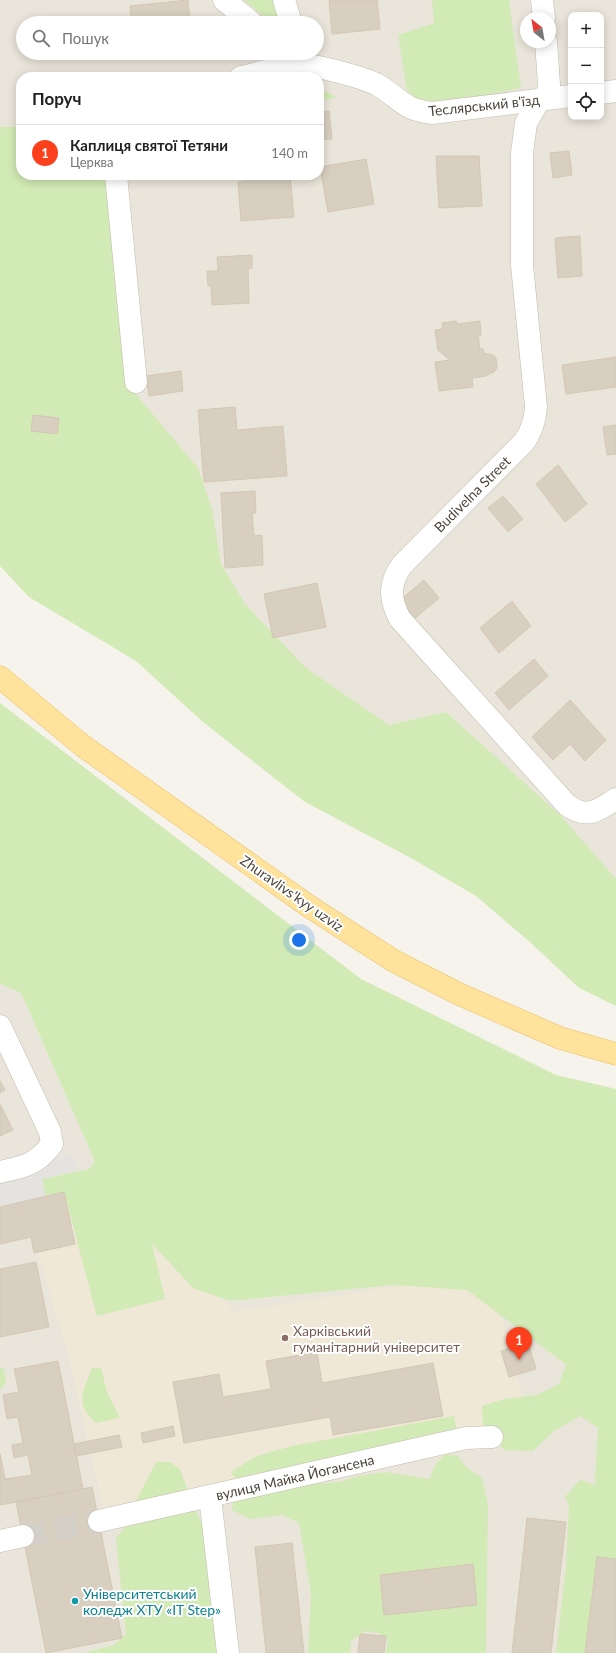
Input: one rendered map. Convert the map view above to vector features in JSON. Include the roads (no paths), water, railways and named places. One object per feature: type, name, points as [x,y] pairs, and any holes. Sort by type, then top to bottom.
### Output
[{"type":"main road","name":"Zhuravlivs'kyy uzviz","points":[[0,677],[83,746],[310,907],[394,961],[459,994],[560,1038],[616,1054]]},
{"type":"street","points":[[224,0],[243,16]]},
{"type":"street","points":[[284,0],[289,16]]},
{"type":"street","points":[[542,0],[543,12]]},
{"type":"street","points":[[545,98],[546,48]]},
{"type":"street","name":"Теслярський в'їзд","points":[[255,72],[289,60]]},
{"type":"street","name":"Теслярський в'їзд","points":[[306,60],[363,78],[385,90],[406,107],[417,111],[432,113],[568,96]]},
{"type":"street","points":[[604,93],[616,91]]},
{"type":"street","name":"Budivelna Street","points":[[545,98],[526,123],[522,153],[522,265],[536,407],[535,420],[531,432],[524,442],[402,565],[396,574],[392,585],[391,597],[394,608],[400,619],[567,805],[582,813],[598,811],[616,799]]},
{"type":"street","points":[[116,180],[136,382]]},
{"type":"street","points":[[0,1026],[50,1132],[52,1144],[46,1152],[29,1165],[0,1172]]},
{"type":"street","name":"вулиця Майка Йогансена","points":[[99,1521],[466,1438],[492,1436]]},
{"type":"street","points":[[210,1496],[228,1653]]},
{"type":"street","points":[[0,1541],[23,1536]]},
{"type":"tunnel","points":[[23,1536],[99,1521]]},
{"type":"place","name":"Харківський гуманітарний університет","points":[[285,1338]]},
{"type":"place","name":"Каплиця святої Тетяни","points":[[519,1360]]},
{"type":"place","name":"Університетський коледж ХТУ «IT Step»","points":[[75,1601]]}]
